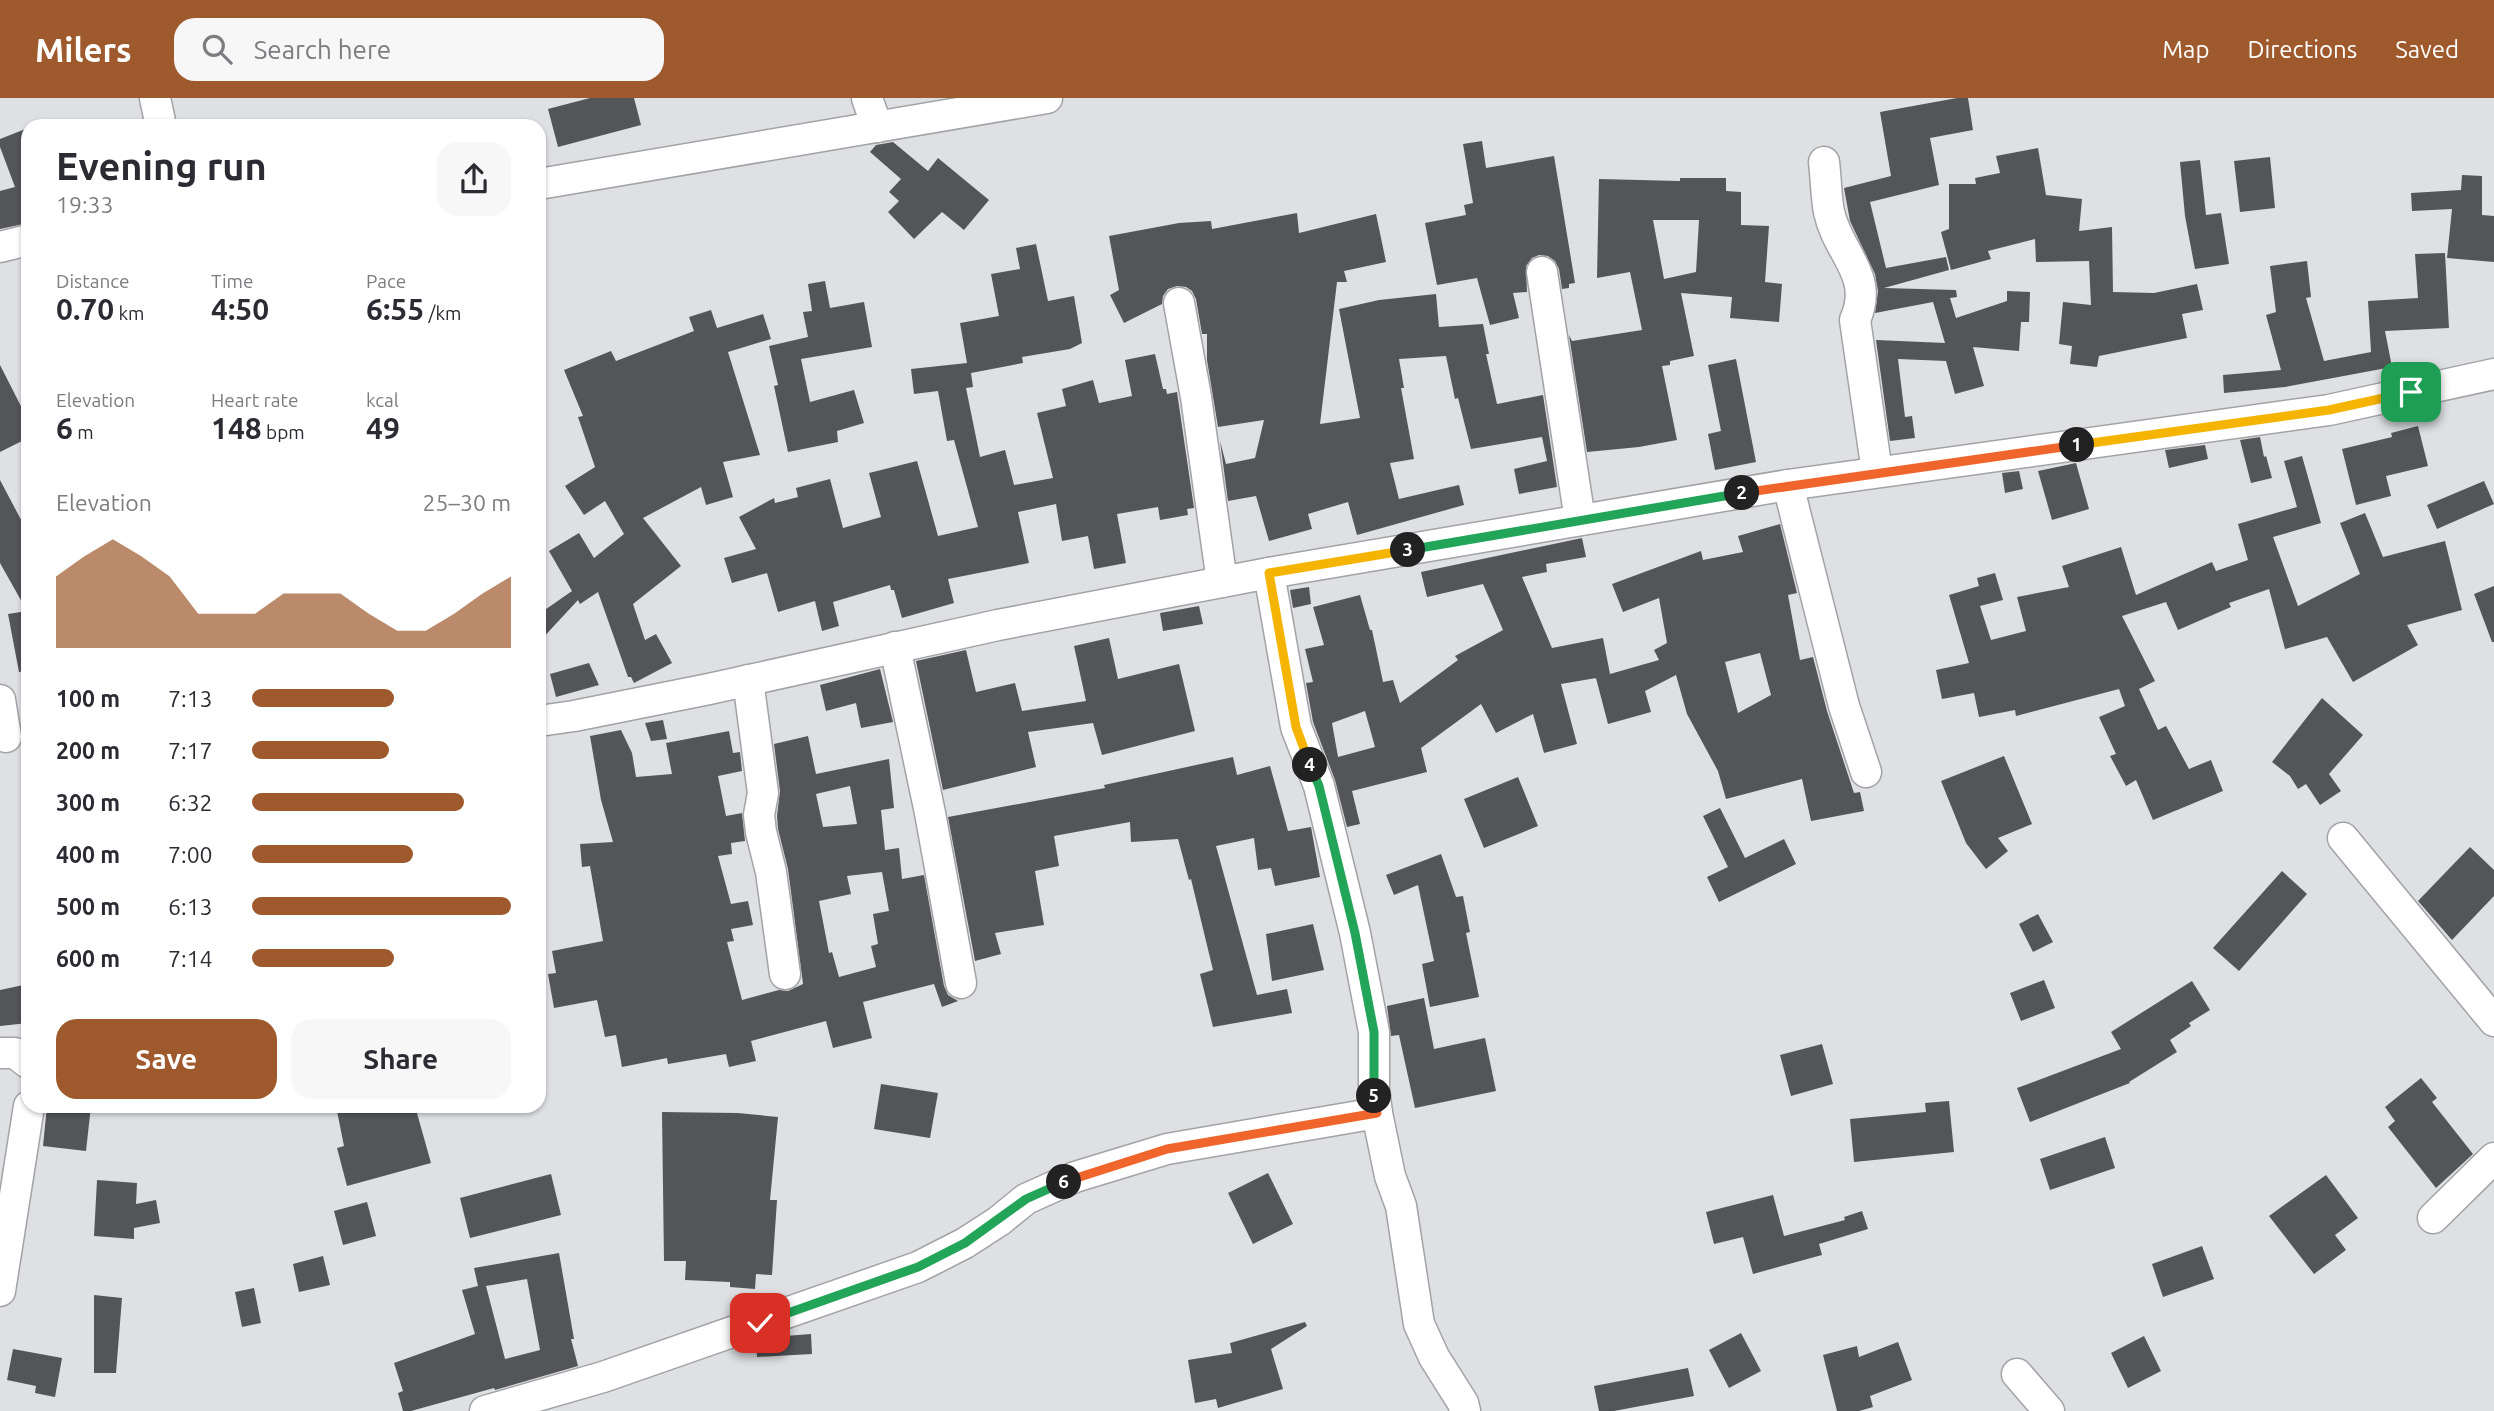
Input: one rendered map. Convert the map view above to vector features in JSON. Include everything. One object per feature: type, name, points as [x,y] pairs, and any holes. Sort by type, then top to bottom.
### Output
[{"type":"street","points":[[155,98],[160,119]]},
{"type":"street","points":[[867,98],[877,127]]},
{"type":"street","points":[[546,183],[1047,98]]},
{"type":"street","points":[[1824,162],[1829,212],[1839,243],[1852,261],[1862,288],[1861,306],[1855,320],[1877,472]]},
{"type":"street","points":[[0,247],[21,242]]},
{"type":"street","points":[[1542,272],[1580,520]]},
{"type":"street","points":[[1178,303],[1196,397],[1222,582]]},
{"type":"street","points":[[546,720],[748,680],[1012,622],[1269,573],[1788,485],[2329,410],[2494,374]]},
{"type":"street","points":[[1788,485],[1844,706],[1866,772]]},
{"type":"street","points":[[1269,573],[1296,727],[1319,786],[1355,933],[1374,1032],[1374,1089],[1377,1113],[1390,1176],[1401,1206],[1419,1324],[1434,1357],[1463,1403],[1465,1411]]},
{"type":"street","points":[[895,648],[930,813],[961,983]]},
{"type":"street","points":[[748,680],[763,793],[759,815],[761,832],[771,872],[785,974]]},
{"type":"street","points":[[0,700],[11,738]]},
{"type":"street","points":[[2343,838],[2494,1021]]},
{"type":"street","points":[[0,1053],[15,1053],[21,1058]]},
{"type":"street","points":[[0,1291],[28,1113]]},
{"type":"street","points":[[485,1411],[603,1377],[918,1267],[965,1243],[1026,1199],[1074,1177],[1167,1149],[1377,1113]]},
{"type":"street","points":[[2433,1218],[2494,1158]]},
{"type":"street","points":[[2017,1374],[2049,1411]]},
{"type":"building","points":[[590,98],[634,98],[641,125],[558,147],[548,109]]},
{"type":"building","points":[[1968,98],[1973,130],[1930,138],[1939,185],[1870,202],[1886,268],[1946,257],[1949,270],[1884,288],[1956,290],[1957,297],[1950,298],[1956,318],[2007,301],[2007,291],[2030,292],[2029,322],[2021,322],[2019,351],[1973,347],[1984,386],[1955,394],[1946,361],[1898,359],[1905,417],[1912,416],[1915,438],[1890,441],[1876,340],[1945,343],[1933,302],[1875,313],[1878,291],[1875,274],[1850,221],[1844,188],[1891,176],[1880,112]]},
{"type":"building","points":[[21,131],[21,224],[0,229],[0,191],[15,187],[0,147],[0,139]]},
{"type":"building","points":[[1482,141],[1486,168],[1554,156],[1575,283],[1562,289],[1555,261],[1548,256],[1539,255],[1532,258],[1526,266],[1527,292],[1513,293],[1519,318],[1490,325],[1477,278],[1437,285],[1425,223],[1466,215],[1464,205],[1473,203],[1463,144]]},
{"type":"building","points":[[893,142],[928,171],[938,158],[989,200],[964,230],[942,212],[914,239],[888,212],[899,201],[889,192],[901,179],[870,152],[876,145]]},
{"type":"building","points":[[2038,148],[2046,195],[2082,199],[2079,231],[2112,227],[2113,292],[2154,293],[2197,284],[2203,310],[2182,314],[2187,338],[2099,356],[2097,367],[2070,364],[2072,346],[2059,344],[2063,302],[2091,305],[2089,261],[2036,262],[2035,239],[1988,251],[1991,259],[1951,270],[1941,232],[1949,229],[1949,184],[1976,184],[1975,178],[2000,173],[1996,156]]},
{"type":"building","points":[[2270,157],[2275,208],[2240,212],[2234,161]]},
{"type":"building","points":[[2200,160],[2206,215],[2221,213],[2229,264],[2195,269],[2185,216],[2180,162]]},
{"type":"building","points":[[2462,175],[2482,176],[2482,215],[2494,216],[2494,262],[2447,258],[2452,209],[2412,211],[2411,193],[2461,190]]},
{"type":"building","points":[[1680,178],[1726,178],[1726,191],[1741,192],[1741,225],[1769,226],[1765,282],[1782,284],[1779,322],[1730,318],[1732,297],[1681,293],[1694,356],[1670,361],[1670,365],[1662,366],[1677,440],[1587,452],[1569,335],[1572,341],[1642,330],[1630,272],[1597,278],[1599,179],[1680,181]],"holes":[[[1653,220],[1699,220],[1696,272],[1664,279]]]},
{"type":"building","points":[[1297,213],[1299,233],[1376,214],[1386,262],[1344,271],[1347,282],[1337,282],[1320,424],[1360,418],[1339,309],[1379,300],[1436,294],[1439,327],[1483,324],[1489,354],[1486,354],[1497,404],[1543,395],[1557,487],[1519,494],[1514,469],[1547,461],[1542,437],[1471,449],[1458,398],[1455,399],[1446,356],[1399,359],[1404,388],[1401,388],[1414,459],[1390,463],[1399,499],[1459,485],[1464,505],[1357,535],[1348,502],[1308,514],[1312,529],[1269,541],[1256,496],[1228,501],[1220,441],[1226,464],[1255,458],[1264,420],[1218,427],[1207,360],[1207,334],[1202,334],[1192,291],[1177,286],[1168,289],[1162,304],[1124,323],[1110,295],[1119,290],[1109,236],[1179,223],[1211,221],[1212,229]]},
{"type":"building","points":[[1036,244],[1048,301],[1074,296],[1082,343],[1070,349],[1022,357],[1023,363],[971,373],[973,387],[966,388],[980,457],[1005,450],[1014,485],[1053,478],[1037,413],[1066,406],[1062,389],[1093,380],[1099,403],[1132,396],[1125,360],[1155,354],[1163,389],[1166,389],[1167,394],[1177,392],[1194,508],[1187,509],[1188,515],[1160,520],[1158,507],[1117,514],[1126,563],[1094,569],[1088,536],[1062,541],[1056,504],[1018,512],[1029,563],[948,579],[954,603],[902,618],[890,585],[833,602],[839,626],[822,631],[815,601],[778,612],[767,573],[732,583],[724,558],[756,549],[739,517],[774,498],[775,503],[798,497],[796,488],[830,479],[843,528],[881,517],[869,473],[917,461],[938,536],[978,527],[954,440],[947,441],[938,391],[914,394],[911,369],[967,363],[960,323],[999,316],[991,274],[1020,269],[1016,248]]},
{"type":"building","points":[[2445,253],[2449,328],[2385,331],[2392,367],[2285,387],[2224,393],[2223,375],[2281,370],[2266,315],[2276,312],[2270,266],[2307,261],[2311,297],[2306,298],[2324,361],[2371,352],[2368,301],[2418,298],[2415,254]]},
{"type":"building","points":[[825,281],[830,308],[864,302],[872,347],[801,359],[810,402],[854,390],[864,423],[837,431],[838,442],[788,452],[774,386],[778,385],[769,346],[808,337],[803,312],[812,311],[808,284]]},
{"type":"building","points":[[711,310],[717,328],[763,314],[771,339],[728,352],[760,455],[723,462],[733,497],[706,505],[701,487],[643,518],[681,566],[633,604],[645,640],[656,634],[672,663],[634,683],[631,677],[628,677],[598,592],[580,604],[578,600],[546,634],[546,609],[572,591],[549,551],[579,533],[594,558],[624,534],[605,501],[584,515],[565,486],[595,467],[578,417],[583,416],[564,370],[611,351],[616,361],[694,331],[689,317]]},
{"type":"building","points":[[1736,359],[1756,462],[1715,470],[1708,434],[1721,431],[1708,365]]},
{"type":"building","points":[[0,365],[21,406],[21,442],[0,452]]},
{"type":"building","points":[[2418,426],[2428,466],[2386,476],[2391,496],[2356,505],[2342,449],[2392,437],[2391,433]]},
{"type":"building","points":[[2260,437],[2272,478],[2251,483],[2240,440]]},
{"type":"building","points":[[2205,445],[2208,459],[2169,468],[2165,450]]},
{"type":"building","points":[[2302,456],[2321,523],[2273,537],[2298,606],[2360,574],[2340,523],[2365,513],[2383,557],[2445,541],[2462,610],[2407,625],[2418,645],[2353,682],[2327,637],[2285,649],[2269,589],[2229,603],[2231,607],[2178,630],[2166,602],[2122,616],[2155,681],[2139,689],[2158,730],[2166,726],[2189,769],[2211,760],[2223,791],[2153,820],[2136,780],[2126,786],[2110,756],[2116,754],[2099,717],[2125,706],[2119,689],[2016,716],[2015,710],[1979,717],[1974,693],[1942,699],[1936,670],[1969,663],[1949,595],[1979,586],[1977,578],[1995,573],[2003,600],[1980,606],[1991,640],[2026,631],[2017,597],[2069,587],[2062,566],[2121,547],[2136,595],[2212,562],[2216,571],[2248,560],[2238,524],[2297,507],[2284,461]]},
{"type":"building","points":[[2076,463],[2089,509],[2052,520],[2038,471]]},
{"type":"building","points":[[2019,471],[2023,489],[2005,493],[2002,473]]},
{"type":"building","points":[[0,480],[21,520],[21,600],[0,563]]},
{"type":"building","points":[[2484,481],[2494,504],[2437,529],[2427,505]]},
{"type":"building","points":[[1780,524],[1797,593],[1788,595],[1800,660],[1813,657],[1827,711],[1854,793],[1860,792],[1864,811],[1811,821],[1802,779],[1726,799],[1718,771],[1687,714],[1676,675],[1645,691],[1651,712],[1608,724],[1596,678],[1561,684],[1577,744],[1544,753],[1533,714],[1496,733],[1481,704],[1421,748],[1427,772],[1352,791],[1360,824],[1347,827],[1335,780],[1313,722],[1306,683],[1313,682],[1305,649],[1324,645],[1313,607],[1360,595],[1372,630],[1383,682],[1393,680],[1400,703],[1458,660],[1455,656],[1503,630],[1483,584],[1427,597],[1421,572],[1582,538],[1586,557],[1546,564],[1547,572],[1522,577],[1552,648],[1603,638],[1610,674],[1659,660],[1654,650],[1667,643],[1659,598],[1623,612],[1612,584],[1701,551],[1703,560],[1743,552],[1738,536]],"holes":[[[1760,653],[1771,695],[1738,713],[1725,662]],[[1365,711],[1375,747],[1338,757],[1332,723]]]},
{"type":"building","points":[[2494,586],[2494,642],[2492,642],[2474,594]]},
{"type":"building","points":[[1309,587],[1311,604],[1293,608],[1290,590]]},
{"type":"building","points":[[1199,606],[1203,624],[1163,631],[1160,613]]},
{"type":"building","points":[[21,612],[21,672],[19,672],[8,614]]},
{"type":"building","points":[[1109,638],[1118,679],[1179,664],[1195,731],[1102,755],[1093,723],[1028,732],[1036,767],[943,790],[916,661],[966,650],[976,692],[1015,683],[1022,711],[1086,701],[1074,646]]},
{"type":"building","points":[[589,663],[599,685],[556,697],[550,674]]},
{"type":"building","points":[[880,669],[893,722],[861,728],[856,703],[826,711],[820,685]]},
{"type":"building","points":[[2322,698],[2363,735],[2329,774],[2341,791],[2320,805],[2306,784],[2298,789],[2290,776],[2272,762]]},
{"type":"building","points":[[663,720],[667,739],[651,741],[645,723]]},
{"type":"building","points":[[621,730],[632,753],[636,777],[672,774],[666,743],[729,731],[733,753],[740,752],[742,771],[718,776],[726,816],[742,813],[745,841],[731,843],[732,854],[718,856],[731,904],[748,901],[753,925],[731,929],[734,941],[727,942],[742,1000],[779,990],[788,991],[803,984],[788,869],[778,829],[780,791],[774,744],[808,736],[816,774],[889,759],[894,808],[881,810],[885,850],[899,848],[902,879],[924,875],[944,986],[948,995],[958,1001],[942,1007],[934,984],[863,1002],[872,1038],[833,1048],[826,1021],[751,1041],[756,1061],[729,1067],[726,1054],[668,1064],[667,1058],[622,1067],[616,1035],[605,1037],[597,1000],[554,1008],[548,974],[556,973],[552,951],[603,941],[590,866],[582,867],[580,844],[613,842],[601,800],[590,736]],"holes":[[[850,786],[857,824],[823,827],[816,794]],[[882,872],[889,911],[873,914],[878,944],[871,946],[876,967],[839,977],[832,952],[829,953],[819,901],[851,894],[847,876]]]},
{"type":"building","points":[[2004,756],[2032,824],[1998,838],[2008,851],[1986,869],[1966,843],[1941,781]]},
{"type":"building","points":[[1233,757],[1237,775],[1270,766],[1288,831],[1311,827],[1320,877],[1275,886],[1271,868],[1258,870],[1254,838],[1216,846],[1257,995],[1287,989],[1292,1013],[1213,1027],[1200,974],[1213,970],[1191,879],[1189,880],[1178,839],[1131,842],[1130,822],[1054,836],[1059,866],[1035,871],[1044,925],[995,933],[1001,954],[975,961],[948,817],[1105,788],[1104,785]]},
{"type":"building","points":[[1518,777],[1538,826],[1484,848],[1464,799]]},
{"type":"building","points":[[1720,808],[1745,858],[1784,839],[1796,864],[1719,902],[1707,877],[1728,867],[1703,816]]},
{"type":"building","points":[[2470,847],[2494,870],[2494,896],[2452,940],[2418,901]]},
{"type":"building","points":[[1441,854],[1456,897],[1463,896],[1470,932],[1466,933],[1479,997],[1430,1007],[1422,964],[1434,961],[1418,885],[1394,895],[1386,875]]},
{"type":"building","points":[[2282,871],[2307,894],[2239,971],[2213,948]]},
{"type":"building","points":[[2038,914],[2053,942],[2033,952],[2019,924]]},
{"type":"building","points":[[1313,924],[1324,970],[1272,981],[1266,934]]},
{"type":"building","points":[[2044,980],[2055,1008],[2021,1021],[2010,993]]},
{"type":"building","points":[[2192,981],[2210,1010],[2189,1023],[2191,1026],[2170,1040],[2177,1052],[2130,1083],[2030,1122],[2017,1088],[2121,1049],[2111,1032]]},
{"type":"building","points":[[21,986],[21,1024],[0,1026],[0,990]]},
{"type":"building","points":[[1424,998],[1434,1049],[1485,1038],[1496,1091],[1415,1108],[1399,1035],[1391,1036],[1387,1006]]},
{"type":"building","points":[[1822,1044],[1833,1084],[1791,1096],[1780,1055]]},
{"type":"building","points":[[2421,1078],[2437,1098],[2432,1102],[2473,1154],[2436,1188],[2388,1127],[2395,1121],[2385,1107]]},
{"type":"building","points":[[881,1084],[938,1093],[930,1138],[874,1129]]},
{"type":"building","points":[[1949,1101],[1954,1152],[1854,1162],[1850,1119],[1926,1112],[1925,1103]]},
{"type":"building","points":[[662,1112],[738,1113],[778,1117],[770,1200],[777,1200],[772,1275],[756,1274],[755,1289],[730,1287],[730,1282],[685,1280],[686,1261],[664,1261]]},
{"type":"building","points":[[46,1113],[90,1113],[86,1151],[43,1146]]},
{"type":"building","points":[[337,1113],[417,1113],[431,1163],[347,1186],[337,1148],[344,1146]]},
{"type":"building","points":[[2105,1137],[2115,1168],[2050,1190],[2040,1159]]},
{"type":"building","points":[[1268,1173],[1293,1224],[1253,1244],[1228,1193]]},
{"type":"building","points":[[551,1174],[561,1215],[470,1238],[460,1198]]},
{"type":"building","points":[[2326,1175],[2358,1218],[2335,1235],[2346,1250],[2314,1274],[2269,1216]]},
{"type":"building","points":[[97,1180],[137,1183],[136,1204],[156,1200],[160,1223],[134,1228],[134,1239],[94,1236]]},
{"type":"building","points":[[1773,1195],[1784,1236],[1845,1220],[1844,1217],[1862,1211],[1868,1229],[1819,1244],[1822,1255],[1753,1274],[1743,1237],[1714,1244],[1706,1212]]},
{"type":"building","points":[[367,1202],[376,1236],[343,1245],[334,1211]]},
{"type":"building","points":[[2202,1246],[2214,1279],[2163,1297],[2152,1264]]},
{"type":"building","points":[[559,1253],[574,1339],[571,1339],[578,1366],[495,1390],[494,1388],[403,1411],[398,1393],[403,1391],[394,1363],[475,1334],[462,1290],[478,1286],[474,1268]],"holes":[[[527,1279],[540,1350],[505,1359],[486,1286]]]},
{"type":"building","points":[[323,1256],[330,1285],[299,1292],[293,1264]]},
{"type":"building","points":[[254,1288],[261,1323],[242,1327],[235,1292]]},
{"type":"building","points":[[94,1295],[122,1298],[116,1373],[94,1373]]},
{"type":"building","points":[[1305,1322],[1307,1326],[1271,1349],[1283,1389],[1218,1408],[1216,1399],[1195,1403],[1188,1360],[1232,1353],[1230,1343]]},
{"type":"building","points":[[1741,1333],[1761,1371],[1729,1388],[1709,1350]]},
{"type":"building","points":[[811,1334],[812,1354],[757,1357],[756,1342],[772,1337]]},
{"type":"building","points":[[2144,1336],[2161,1371],[2128,1388],[2111,1353]]},
{"type":"building","points":[[1898,1342],[1912,1380],[1870,1396],[1873,1407],[1859,1411],[1837,1411],[1823,1355],[1857,1346],[1859,1357]]},
{"type":"building","points":[[13,1349],[62,1358],[55,1397],[35,1393],[36,1386],[7,1380]]},
{"type":"building","points":[[1688,1368],[1694,1396],[1614,1411],[1599,1411],[1594,1386]]},
{"type":"route","points":[[760,1323],[918,1267],[965,1243],[1026,1199],[1074,1177],[1167,1149],[1377,1113],[1374,1089],[1374,1032],[1355,933],[1319,786],[1296,727],[1269,573],[1788,485],[2329,410],[2411,392]]}]
